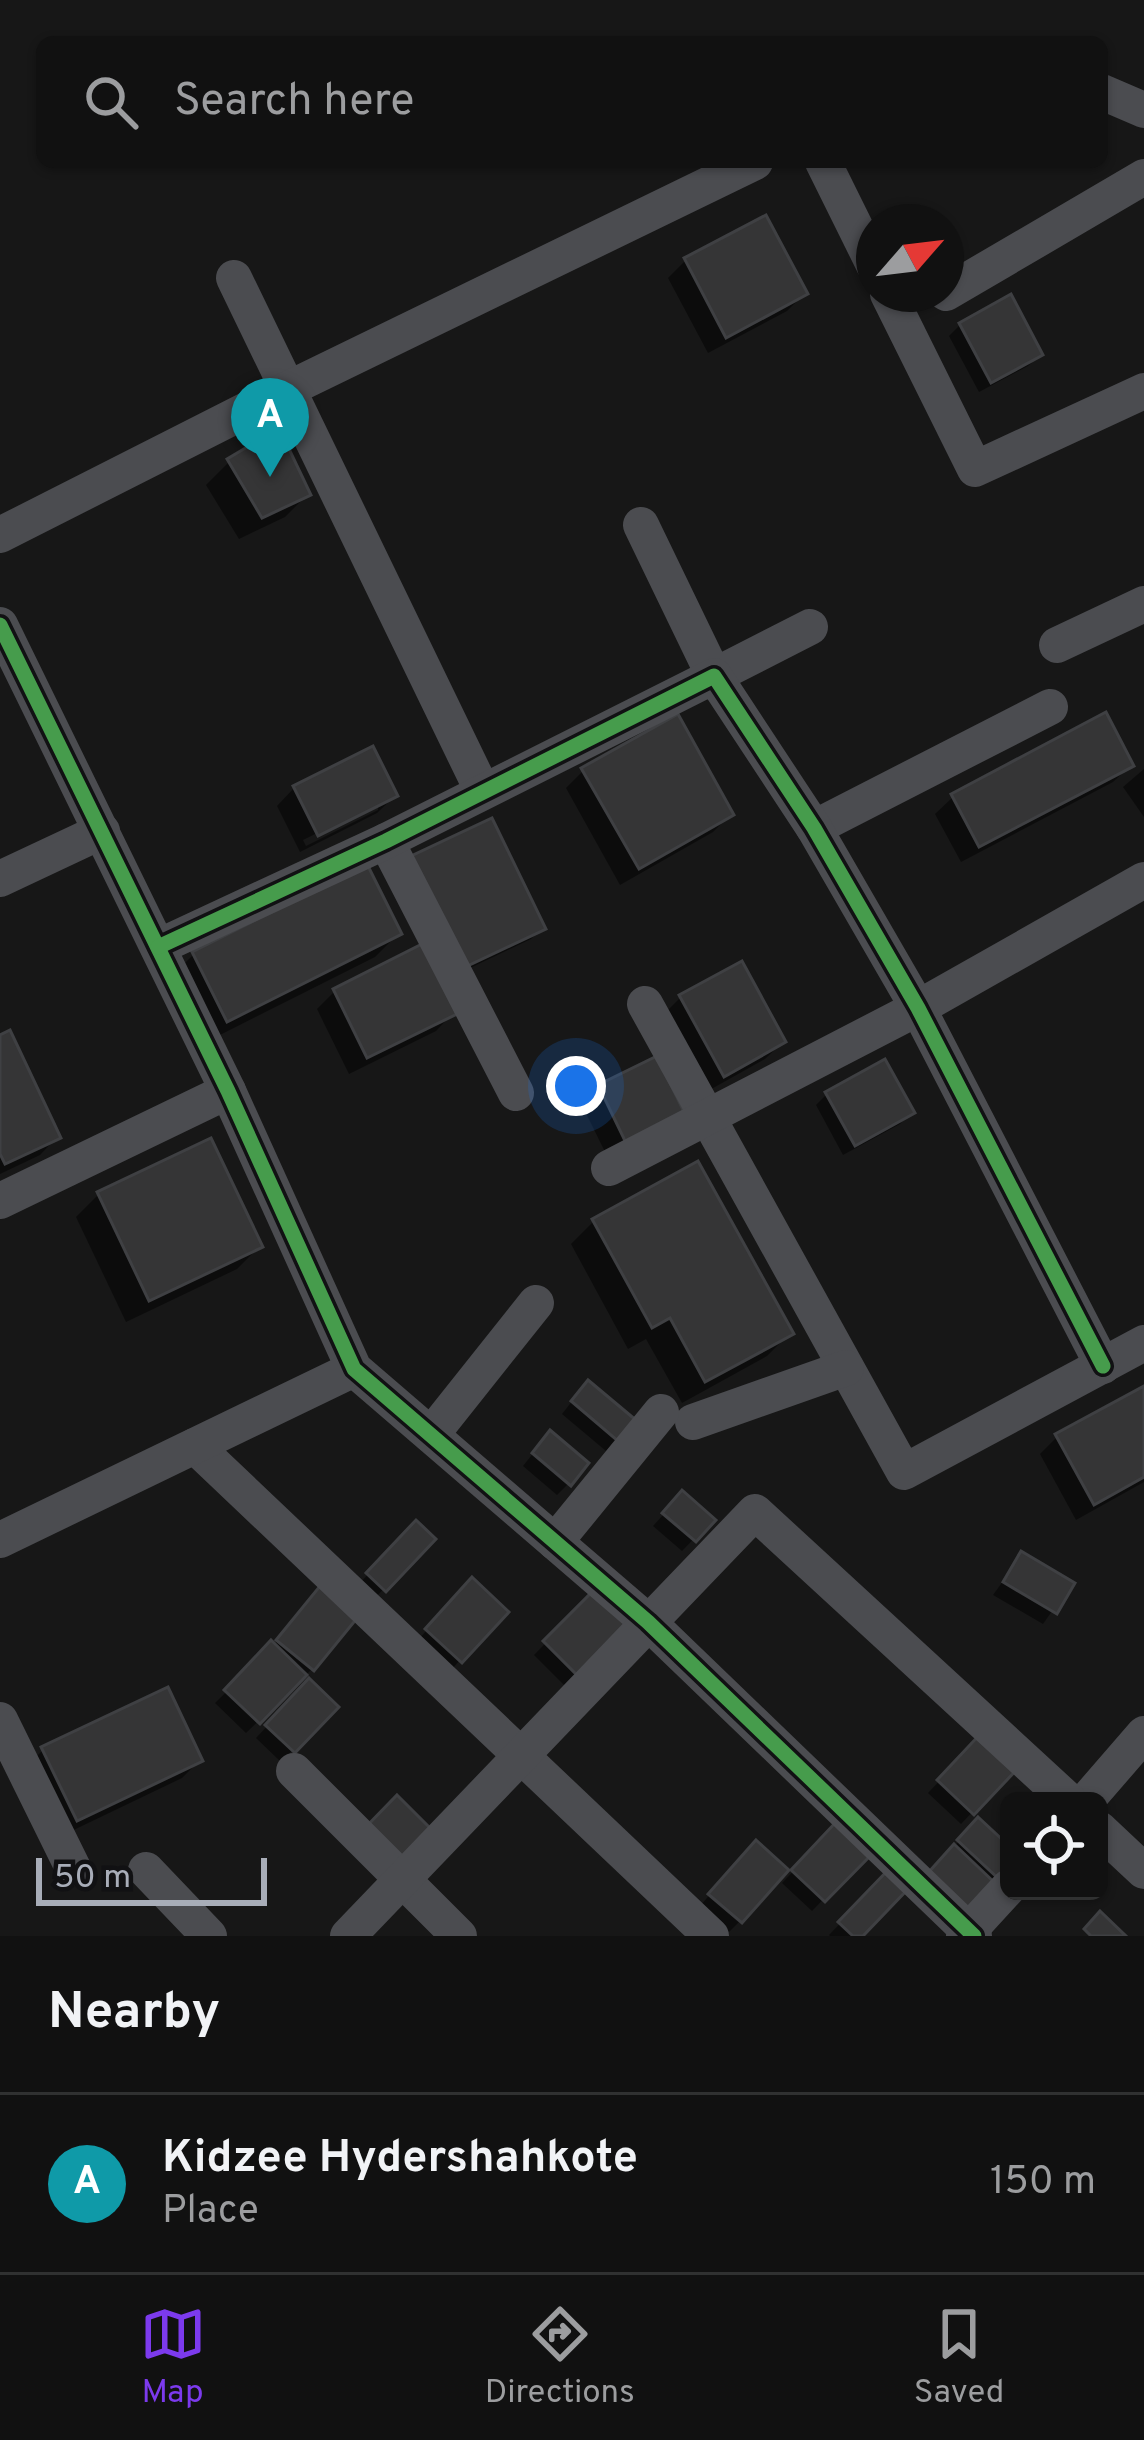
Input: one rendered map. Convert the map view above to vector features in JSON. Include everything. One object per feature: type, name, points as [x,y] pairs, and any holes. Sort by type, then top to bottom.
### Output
[{"type":"street","points":[[1108,95],[1144,110]]},
{"type":"street","points":[[0,535],[288,388],[742,168]]},
{"type":"street","points":[[826,168],[856,229]]},
{"type":"street","points":[[964,283],[1144,177]]},
{"type":"street","points":[[234,278],[482,790]]},
{"type":"street","points":[[897,312],[975,469],[1144,391]]},
{"type":"street","points":[[640,525],[714,676],[814,828],[918,1008],[1102,1366]]},
{"type":"street","points":[[1057,644],[1144,604]]},
{"type":"street","points":[[0,625],[228,1091],[354,1369],[648,1622],[969,1934],[1000,1898]]},
{"type":"street","points":[[158,947],[386,841],[810,627]]},
{"type":"street","points":[[814,828],[1050,707]]},
{"type":"street","points":[[0,880],[102,832]]},
{"type":"street","points":[[386,841],[516,1093]]},
{"type":"street","points":[[609,1168],[918,1008],[1144,880]]},
{"type":"street","points":[[645,1004],[904,1472],[1144,1343]]},
{"type":"street","points":[[0,1202],[228,1091]]},
{"type":"street","points":[[430,1435],[536,1303]]},
{"type":"street","points":[[555,1542],[677,1417],[847,1368]]},
{"type":"street","points":[[0,1540],[354,1369]]},
{"type":"street","points":[[195,1446],[711,1936]]},
{"type":"street","points":[[348,1936],[755,1512],[1059,1792]]},
{"type":"street","points":[[0,1720],[73,1868]]},
{"type":"street","points":[[1094,1792],[1144,1734]]},
{"type":"street","points":[[294,1771],[459,1936]]},
{"type":"street","points":[[1108,1837],[1144,1871]]},
{"type":"street","points":[[146,1870],[209,1936]]},
{"type":"building","points":[[766,215],[808,294],[726,338],[684,258]]},
{"type":"building","points":[[1011,294],[1043,355],[991,383],[959,323]]},
{"type":"building","points":[[279,428],[311,495],[262,518],[227,459]]},
{"type":"building","points":[[1106,712],[1134,766],[979,847],[951,794]]},
{"type":"building","points":[[678,714],[734,815],[639,869],[581,768]]},
{"type":"building","points":[[373,746],[398,796],[318,836],[293,786]]},
{"type":"building","points":[[492,818],[546,929],[461,969],[409,857]]},
{"type":"building","points":[[367,864],[402,934],[227,1022],[192,952]]},
{"type":"building","points":[[422,944],[457,1014],[367,1058],[333,989]]},
{"type":"building","points":[[742,961],[786,1042],[724,1077],[679,995]]},
{"type":"building","points":[[10,1030],[61,1138],[5,1164],[0,1154],[0,1035]]},
{"type":"building","points":[[657,1056],[687,1118],[628,1147],[598,1085]]},
{"type":"building","points":[[885,1059],[915,1113],[855,1146],[825,1092]]},
{"type":"building","points":[[211,1138],[263,1247],[149,1301],[97,1192]]},
{"type":"building","points":[[698,1161],[794,1334],[705,1382],[670,1318],[652,1328],[592,1219]]},
{"type":"building","points":[[588,1380],[637,1421],[619,1442],[571,1401]]},
{"type":"building","points":[[1144,1386],[1144,1477],[1094,1505],[1055,1434]]},
{"type":"building","points":[[550,1430],[589,1463],[571,1486],[532,1453]]},
{"type":"building","points":[[682,1490],[716,1520],[696,1542],[662,1513]]},
{"type":"building","points":[[416,1520],[436,1539],[386,1592],[366,1573]]},
{"type":"building","points":[[1021,1551],[1075,1583],[1057,1614],[1003,1582]]},
{"type":"building","points":[[472,1577],[509,1612],[462,1663],[425,1629]]},
{"type":"building","points":[[320,1586],[358,1617],[314,1671],[276,1640]]},
{"type":"building","points":[[596,1588],[634,1627],[582,1680],[543,1641]]},
{"type":"building","points":[[271,1640],[307,1675],[260,1724],[224,1690]]},
{"type":"building","points":[[309,1678],[339,1707],[295,1753],[265,1725]]},
{"type":"building","points":[[168,1687],[203,1761],[77,1821],[41,1747]]},
{"type":"building","points":[[984,1730],[1021,1765],[974,1815],[937,1780]]},
{"type":"building","points":[[397,1795],[435,1833],[400,1868],[362,1831]]},
{"type":"building","points":[[978,1817],[1000,1838],[1000,1880],[957,1840]]},
{"type":"building","points":[[836,1822],[871,1855],[825,1902],[791,1870]]},
{"type":"building","points":[[756,1840],[789,1870],[742,1923],[708,1894]]},
{"type":"building","points":[[954,1844],[996,1884],[969,1912],[928,1873]]},
{"type":"building","points":[[888,1870],[908,1889],[863,1936],[853,1936],[838,1922]]},
{"type":"building","points":[[1100,1911],[1126,1936],[1091,1936],[1084,1929]]},
{"type":"cycle path","points":[[0,625],[228,1091],[354,1369],[648,1622],[974,1936]]},
{"type":"cycle path","points":[[158,947],[386,841],[714,676],[814,828],[918,1008],[1103,1366]]},
{"type":"place","name":"Kidzee Hydershahkote","points":[[270,477]]}]
